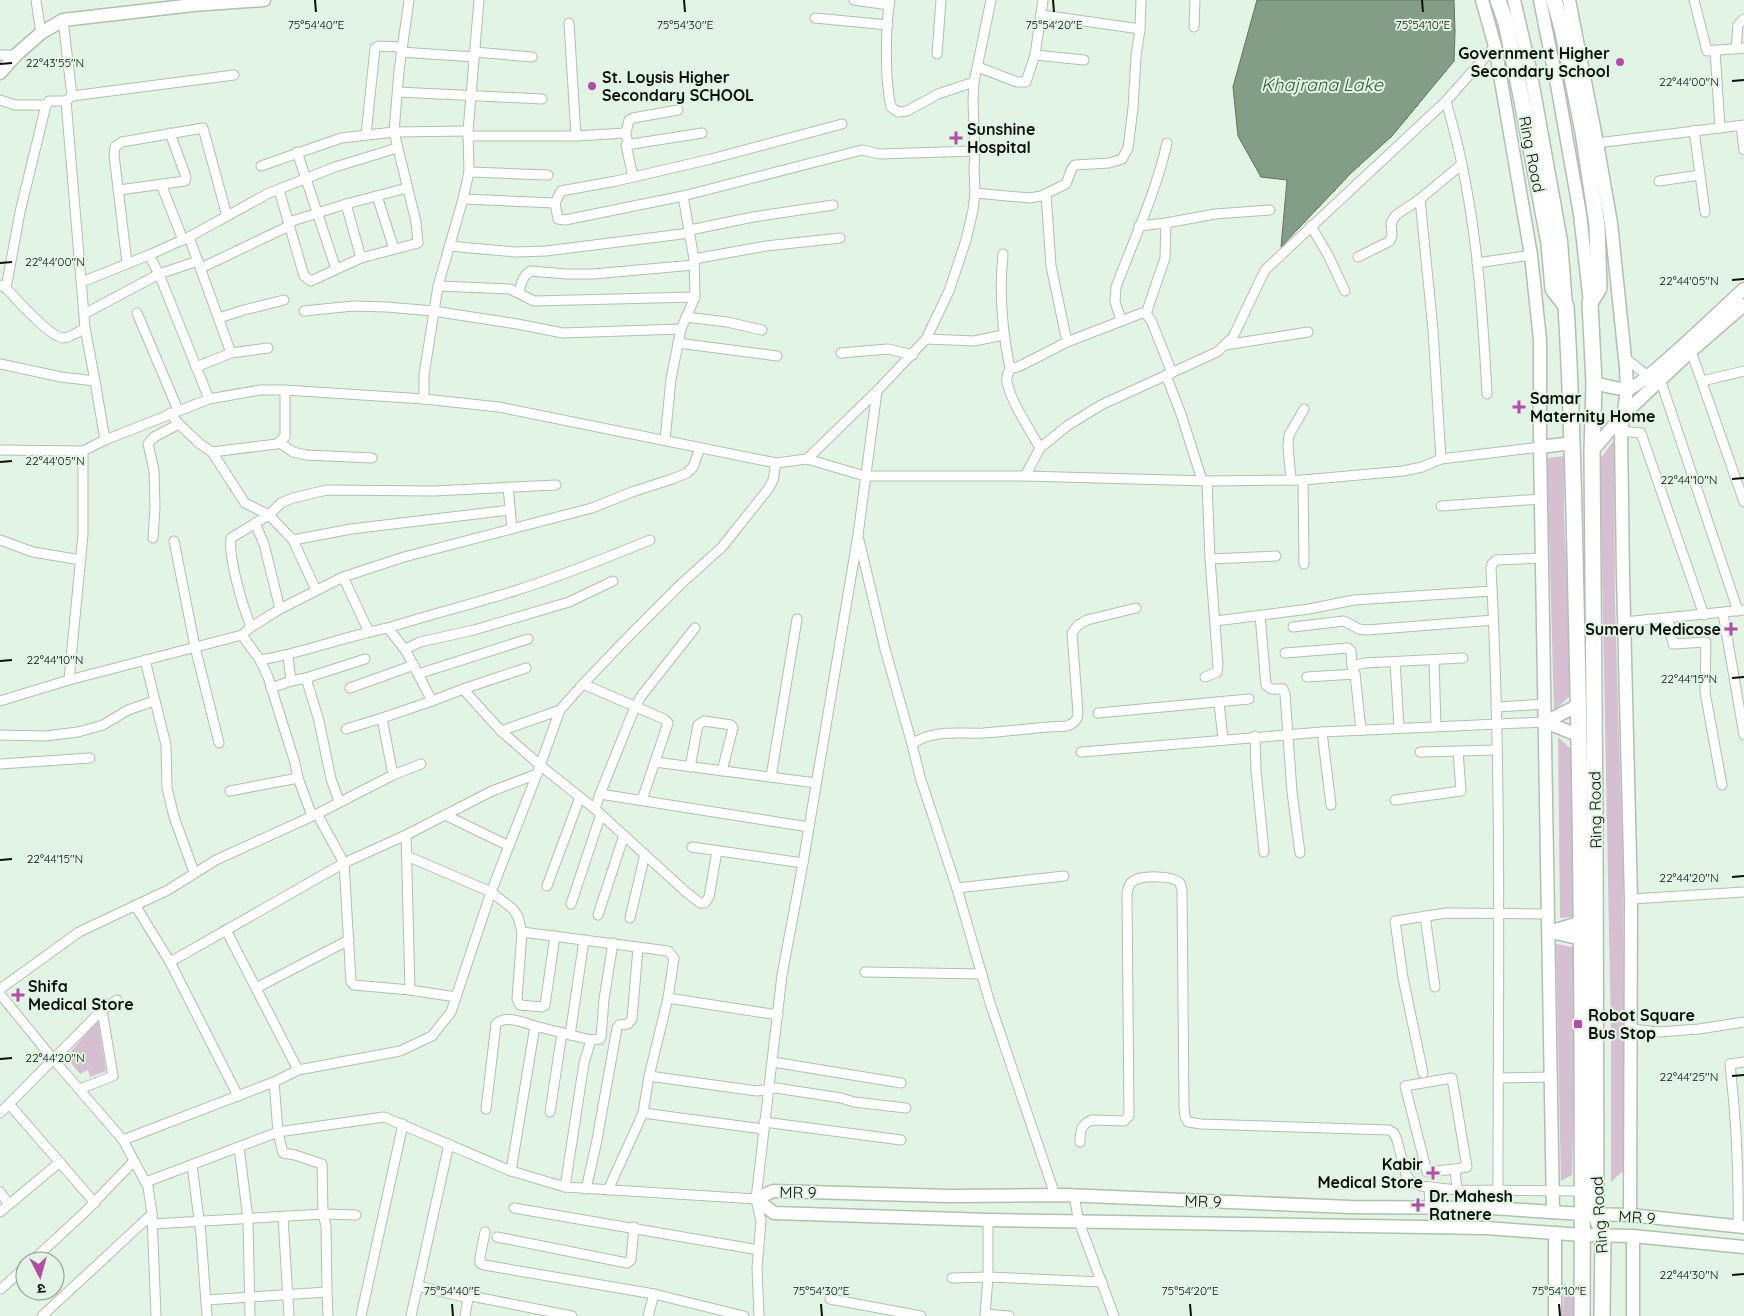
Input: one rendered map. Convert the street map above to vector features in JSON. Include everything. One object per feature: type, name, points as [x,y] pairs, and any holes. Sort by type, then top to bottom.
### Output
[{"type":"main road","name":"Ring Road","points":[[1498,0],[1506,23],[1548,243],[1553,289],[1566,306],[1572,443],[1580,736],[1582,1191],[1589,1214],[1603,1235],[1602,1316]]},
{"type":"main road","name":"Ring Road","points":[[1554,0],[1583,132],[1597,225],[1599,288],[1590,303],[1594,383],[1592,451],[1596,832],[1589,1214],[1582,1235],[1582,1316]]},
{"type":"street","points":[[36,0],[41,33]]},
{"type":"street","points":[[0,73],[16,55],[41,33],[64,20],[192,5],[264,0]]},
{"type":"street","points":[[279,190],[304,276],[311,281],[361,258],[418,243],[416,222],[394,132],[409,0]]},
{"type":"street","points":[[424,399],[424,375],[433,311],[469,172],[468,133],[479,0]]},
{"type":"street","points":[[854,0],[890,3],[888,25],[888,93],[891,107],[895,110],[898,112],[907,111],[938,94],[974,82]]},
{"type":"street","points":[[937,54],[940,0]]},
{"type":"street","points":[[807,459],[913,355],[926,339],[949,291],[966,240],[973,210],[975,193],[974,82],[990,0]]},
{"type":"street","points":[[978,67],[1024,83],[1028,80],[1035,54],[1043,0]]},
{"type":"street","points":[[975,193],[1030,198],[1046,194],[1066,184],[1075,165],[1117,162],[1122,159],[1126,154],[1133,108],[1141,0]]},
{"type":"street","points":[[1194,27],[1196,0]]},
{"type":"street","points":[[1482,0],[1495,46],[1531,255],[1540,340],[1544,704],[1554,1212]]},
{"type":"street","name":"Ring Road","points":[[1514,0],[1530,69],[1561,241],[1566,306]]},
{"type":"street","name":"Ring Road","points":[[1540,0],[1580,214],[1590,303]]},
{"type":"street","points":[[1569,0],[1611,223],[1625,358],[1626,390],[1621,431],[1631,899],[1630,1216]]},
{"type":"street","points":[[1694,0],[1707,51],[1740,49],[1738,25],[1744,19]]},
{"type":"street","points":[[1042,15],[1140,29]]},
{"type":"street","points":[[815,18],[888,25]]},
{"type":"street","points":[[64,20],[85,328],[105,440]]},
{"type":"street","points":[[569,23],[576,136]]},
{"type":"street","points":[[366,135],[375,48],[379,46],[402,50],[532,58]]},
{"type":"street","points":[[1025,476],[1040,448],[1067,426],[1101,405],[1217,352],[1225,345],[1233,337],[1265,270],[1446,101],[1495,46]]},
{"type":"street","points":[[1715,50],[1720,128]]},
{"type":"street","points":[[1035,54],[1084,60]]},
{"type":"street","points":[[0,55],[16,55]]},
{"type":"street","points":[[0,100],[15,105],[46,105],[49,102],[68,98],[234,75]]},
{"type":"street","points":[[398,92],[542,99]]},
{"type":"street","points":[[1446,101],[1462,164],[1477,263],[1488,394]]},
{"type":"street","points":[[46,105],[3,287],[55,336],[62,338],[70,336],[85,328]]},
{"type":"street","points":[[633,177],[626,145],[629,120],[678,110]]},
{"type":"street","points":[[842,124],[711,160],[562,190],[555,203],[558,219],[565,220],[683,196],[862,150],[880,154],[975,152]]},
{"type":"street","points":[[1597,143],[1694,130],[1742,126],[1744,150]]},
{"type":"street","points":[[127,263],[115,146],[122,142],[203,128],[227,216]]},
{"type":"street","points":[[1694,130],[1705,212]]},
{"type":"street","points":[[261,166],[341,138],[394,132],[576,136],[626,134]]},
{"type":"street","points":[[119,190],[184,181],[186,179],[170,133]]},
{"type":"street","points":[[626,145],[702,133]]},
{"type":"street","points":[[1121,320],[1115,302],[1116,287],[1163,161],[1167,142]]},
{"type":"street","points":[[82,282],[186,238],[279,190],[307,178],[335,167],[397,148]]},
{"type":"street","points":[[297,152],[336,269]]},
{"type":"street","points":[[1358,257],[1390,241],[1392,219],[1420,199],[1462,164]]},
{"type":"street","points":[[469,172],[548,175]]},
{"type":"street","points":[[1659,181],[1700,175]]},
{"type":"street","points":[[161,184],[199,265],[231,353]]},
{"type":"street","points":[[84,314],[159,274],[199,265],[317,213],[408,188]]},
{"type":"street","points":[[1046,194],[1051,266],[1067,342]]},
{"type":"street","points":[[377,196],[394,249]]},
{"type":"street","points":[[665,440],[671,379],[678,343],[681,329],[695,297],[694,262],[683,196]]},
{"type":"street","points":[[463,199],[555,203]]},
{"type":"street","points":[[1420,199],[1441,459]]},
{"type":"street","points":[[346,204],[361,258]]},
{"type":"street","points":[[449,246],[516,252],[546,251],[690,232],[753,217],[833,205]]},
{"type":"street","points":[[1139,226],[1207,215],[1270,210]]},
{"type":"street","points":[[1146,314],[1165,258],[1166,223]]},
{"type":"street","points":[[1311,226],[1328,255],[1345,291]]},
{"type":"street","points":[[519,292],[523,279],[530,271],[594,274],[694,262],[766,246],[840,238]]},
{"type":"street","points":[[1003,254],[1000,284],[1003,335],[1011,368]]},
{"type":"street","points":[[149,255],[159,274],[208,399]]},
{"type":"street","points":[[1477,263],[1531,255]]},
{"type":"street","points":[[438,286],[510,289],[534,301],[695,297]]},
{"type":"street","points":[[1592,451],[1649,382],[1744,289]]},
{"type":"street","points":[[219,318],[284,300]]},
{"type":"street","points":[[1594,383],[1626,390],[1649,382],[1692,351],[1744,305]]},
{"type":"street","points":[[304,311],[353,306],[387,306],[433,311],[563,333],[681,329]]},
{"type":"street","points":[[137,313],[179,424],[200,444],[212,452],[244,503],[269,515],[293,540],[316,590]]},
{"type":"street","points":[[1040,448],[1011,393],[1007,382],[1007,373],[1011,368],[1018,367],[1067,342],[1137,314],[1146,314]]},
{"type":"street","points":[[1146,314],[1151,320],[1205,481],[1218,670],[1214,674],[1205,677]]},
{"type":"street","points":[[686,317],[727,322],[762,330]]},
{"type":"street","points":[[1225,345],[1308,332]]},
{"type":"street","points":[[926,339],[974,341],[1003,335]]},
{"type":"street","points":[[678,343],[776,356]]},
{"type":"street","points":[[196,367],[231,353],[268,348]]},
{"type":"street","points":[[841,353],[878,348],[896,349],[913,355]]},
{"type":"street","points":[[1692,351],[1744,502]]},
{"type":"street","points":[[1624,622],[1741,611],[1649,382],[1625,358]]},
{"type":"street","points":[[0,364],[61,377],[95,381]]},
{"type":"street","points":[[1702,381],[1744,371]]},
{"type":"street","points":[[0,450],[83,451],[105,440],[208,399],[260,390],[424,399],[498,407],[776,463],[807,459],[865,476],[1025,476],[1205,481],[1303,480],[1403,471],[1422,467],[1441,459],[1572,443]]},
{"type":"street","points":[[212,452],[280,443],[285,437],[285,390]]},
{"type":"street","points":[[759,1316],[757,1268],[761,1221],[756,1199],[782,975],[803,864],[858,535],[877,390]]},
{"type":"street","points":[[1291,480],[1289,435],[1304,409]]},
{"type":"street","points":[[153,538],[155,507],[154,470],[148,444],[154,437],[179,424]]},
{"type":"street","points":[[1621,431],[1641,433],[1704,615]]},
{"type":"street","points":[[280,443],[293,452],[372,458]]},
{"type":"street","points":[[0,701],[69,680],[242,635],[251,627],[280,609],[343,577],[404,557],[592,508],[687,473],[693,467],[700,448]]},
{"type":"street","points":[[69,680],[83,534],[83,451]]},
{"type":"street","points":[[123,1140],[274,1082],[298,1070],[400,1052],[432,1036],[451,1012],[492,892],[560,710],[681,584],[722,547],[769,488],[773,480],[776,463]]},
{"type":"street","points":[[1303,480],[1304,564]]},
{"type":"street","points":[[251,627],[245,612],[230,546],[231,538],[269,515],[281,503],[293,498],[327,490],[434,491],[556,485]]},
{"type":"street","points":[[508,487],[512,529]]},
{"type":"street","points":[[1441,506],[1541,499]]},
{"type":"street","points":[[293,540],[351,529],[510,510]]},
{"type":"street","points":[[254,523],[264,544],[280,609]]},
{"type":"street","points":[[858,535],[885,649],[920,778],[1055,1195]]},
{"type":"street","points":[[0,540],[33,552],[80,560]]},
{"type":"street","points":[[260,660],[288,656],[427,615],[454,610],[589,565],[650,540]]},
{"type":"street","points":[[174,541],[195,647],[218,743]]},
{"type":"street","points":[[1210,560],[1276,556]]},
{"type":"street","points":[[1498,1190],[1496,707],[1491,568],[1493,562],[1500,560],[1542,558]]},
{"type":"street","points":[[343,577],[369,632]]},
{"type":"street","points":[[406,651],[420,642],[474,630],[569,602],[613,581]]},
{"type":"street","points":[[1216,621],[1367,599],[1492,591]]},
{"type":"street","points":[[912,744],[945,732],[983,733],[1073,724],[1078,718],[1078,713],[1072,633],[1078,625],[1087,620],[1136,608]]},
{"type":"street","points":[[1723,613],[1744,735]]},
{"type":"street","points":[[1260,615],[1266,685],[1270,688],[1281,688],[1284,691],[1300,853]]},
{"type":"street","points":[[771,777],[797,619]]},
{"type":"street","points":[[1668,619],[1673,644],[1706,642],[1705,692],[1722,785]]},
{"type":"street","points":[[1293,628],[1344,621],[1359,629],[1367,630],[1494,620]]},
{"type":"street","points":[[388,628],[406,651],[432,701]]},
{"type":"street","points":[[571,904],[598,811],[600,794],[635,707],[642,694],[696,628]]},
{"type":"street","points":[[242,635],[260,660],[271,688],[298,778],[314,815],[344,863],[351,980],[354,985],[410,990],[456,997]]},
{"type":"street","points":[[350,688],[528,639]]},
{"type":"street","points":[[1285,653],[1348,648],[1351,651],[1361,730]]},
{"type":"street","points":[[288,656],[291,681]]},
{"type":"street","points":[[271,688],[365,658]]},
{"type":"street","points":[[1307,677],[1354,670],[1365,664],[1463,658]]},
{"type":"street","points":[[145,660],[166,745],[167,788],[174,817],[194,872]]},
{"type":"street","points":[[1434,660],[1436,726]]},
{"type":"street","points":[[1395,662],[1399,727]]},
{"type":"street","points":[[346,729],[526,668]]},
{"type":"street","points":[[306,678],[331,779],[339,801]]},
{"type":"street","points":[[583,684],[666,720],[668,723],[642,800]]},
{"type":"street","points":[[463,689],[539,770],[580,796],[700,903],[705,902],[709,897],[717,851]]},
{"type":"street","points":[[1098,713],[1249,699]]},
{"type":"street","points":[[0,735],[45,736],[78,732],[103,725],[128,710],[154,701]]},
{"type":"street","points":[[1219,703],[1223,739]]},
{"type":"street","points":[[1496,707],[1544,704]]},
{"type":"street","points":[[1545,722],[1579,705]]},
{"type":"street","points":[[502,731],[560,710]]},
{"type":"street","points":[[382,718],[393,775]]},
{"type":"street","points":[[690,767],[698,726],[704,721],[733,728],[722,771]]},
{"type":"street","points":[[1081,752],[1255,736],[1399,727],[1545,722],[1580,736]]},
{"type":"street","points":[[1322,732],[1331,805]]},
{"type":"street","points":[[1255,736],[1256,770],[1264,852]]},
{"type":"street","points":[[1420,752],[1496,750]]},
{"type":"street","points":[[1395,800],[1461,791],[1458,751]]},
{"type":"street","points":[[0,764],[90,758]]},
{"type":"street","points":[[655,762],[816,783]]},
{"type":"street","points":[[0,989],[79,932],[168,890],[216,860],[314,815],[393,775],[421,764]]},
{"type":"street","points":[[170,962],[344,863],[539,770]]},
{"type":"street","points":[[230,791],[298,778]]},
{"type":"street","points":[[600,794],[809,827]]},
{"type":"street","points":[[547,886],[580,796]]},
{"type":"street","points":[[445,815],[510,846]]},
{"type":"street","points":[[406,835],[410,990]]},
{"type":"street","points":[[598,915],[624,835]]},
{"type":"street","points":[[692,847],[803,864]]},
{"type":"street","points":[[630,918],[645,854]]},
{"type":"street","points":[[407,856],[492,892],[513,909],[518,917],[522,932],[517,999],[520,1005],[542,1007],[545,1005],[555,936]]},
{"type":"street","points":[[957,888],[1064,876]]},
{"type":"street","points":[[1080,1142],[1080,1130],[1083,1124],[1092,1120],[1124,1121],[1129,1116],[1126,894],[1128,886],[1138,878],[1172,878],[1180,883],[1182,890],[1184,1107],[1185,1117],[1188,1122],[1389,1130],[1394,1133],[1398,1140],[1406,1175],[1411,1181],[1421,1186],[1458,1190],[1582,1191]]},
{"type":"street","points":[[1631,899],[1744,892]]},
{"type":"street","points":[[135,904],[170,962],[238,1096]]},
{"type":"street","points":[[1423,1073],[1403,978],[1395,921],[1446,913],[1548,914]]},
{"type":"street","points":[[1425,916],[1435,987]]},
{"type":"street","points":[[1548,932],[1582,922]]},
{"type":"street","points":[[226,930],[298,1070]]},
{"type":"street","points":[[522,932],[668,951],[674,958],[668,998],[643,1113],[608,1190]]},
{"type":"street","points":[[1548,932],[1582,939]]},
{"type":"street","points":[[256,988],[348,940]]},
{"type":"street","points":[[550,1112],[584,940]]},
{"type":"street","points":[[486,1109],[496,1024],[499,1020],[510,1019],[591,1040],[598,1040],[601,1037],[612,943]]},
{"type":"street","points":[[586,1189],[596,1145],[617,1028],[619,1025],[628,1024],[632,1019],[638,948]]},
{"type":"street","points":[[865,972],[982,974]]},
{"type":"street","points":[[0,994],[123,1140],[146,1182],[150,1194],[152,1214],[156,1316]]},
{"type":"street","points":[[668,998],[778,1014]]},
{"type":"street","points":[[0,1113],[102,1010],[117,1000]]},
{"type":"street","points":[[80,1089],[113,1076],[102,1010]]},
{"type":"street","points":[[1631,1029],[1659,1032],[1699,1029],[1744,1022]]},
{"type":"street","points":[[511,1171],[535,1026]]},
{"type":"street","points":[[565,1187],[584,1063],[591,1040]]},
{"type":"street","points":[[773,1062],[901,1083]]},
{"type":"street","points":[[1741,1227],[1736,1123],[1730,1064],[1744,1062]]},
{"type":"street","points":[[650,1076],[757,1091],[769,1089],[906,1108]]},
{"type":"street","points":[[1498,1078],[1552,1077]]},
{"type":"street","points":[[1452,1078],[1466,1167],[1456,1169],[1427,1172],[1405,1086],[1452,1078]]},
{"type":"street","points":[[274,1082],[278,1132],[283,1153],[322,1164],[323,1214],[326,1226],[328,1316]]},
{"type":"street","points":[[9,1104],[95,1202]]},
{"type":"street","points":[[643,1113],[901,1140]]},
{"type":"street","points":[[146,1182],[278,1132],[384,1117],[511,1171],[565,1187],[756,1199]]},
{"type":"street","points":[[361,1316],[403,1124]]},
{"type":"street","points":[[411,1316],[448,1144]]},
{"type":"street","points":[[239,1147],[248,1219],[250,1316]]},
{"type":"street","points":[[43,1251],[95,1202],[134,1161]]},
{"type":"street","points":[[0,1212],[60,1162]]},
{"type":"street","points":[[192,1166],[200,1222],[206,1316]]},
{"type":"street","points":[[1456,1169],[1458,1190]]},
{"type":"street","points":[[1429,1187],[1430,1207]]},
{"type":"street","name":"MR 9","points":[[1741,1227],[1630,1216],[1492,1208],[1350,1206],[1055,1195],[948,1196],[773,1191],[756,1199],[774,1213],[1079,1222],[1476,1228],[1582,1235],[1633,1236],[1744,1247]]},
{"type":"street","points":[[0,1192],[8,1204]]},
{"type":"street","points":[[1074,1196],[1079,1222],[1114,1316]]},
{"type":"street","points":[[514,1208],[634,1227],[759,1250]]},
{"type":"street","points":[[42,1316],[152,1214]]},
{"type":"street","points":[[152,1224],[323,1214],[356,1215]]},
{"type":"street","points":[[283,1217],[289,1316]]},
{"type":"street","points":[[988,1220],[986,1315],[1009,1316]]},
{"type":"street","points":[[497,1237],[627,1263],[631,1260],[634,1227]]},
{"type":"street","points":[[485,1232],[480,1257],[480,1262],[484,1266],[654,1294],[744,1316]]},
{"type":"street","points":[[1555,1233],[1555,1316]]},
{"type":"street","points":[[1633,1236],[1634,1316]]},
{"type":"street","points":[[0,1289],[15,1276]]},
{"type":"street","points":[[952,1278],[988,1277],[1102,1282]]},
{"type":"street","points":[[418,1286],[468,1298],[471,1296],[480,1297],[572,1316]]},
{"type":"street","points":[[206,1300],[327,1292]]},
{"type":"street","points":[[648,1316],[654,1294]]},
{"type":"street","points":[[465,1316],[468,1298]]},
{"type":"street","points":[[830,1299],[921,1316]]},
{"type":"shaded area","points":[[1614,440],[1615,604],[1623,871],[1624,1170],[1611,1182],[1611,1036],[1600,459]]},
{"type":"shaded area","points":[[1564,456],[1564,514],[1572,694],[1554,711],[1547,458]]},
{"type":"shaded area","points":[[1558,737],[1574,752],[1573,917],[1560,918]]},
{"type":"shaded area","points":[[1556,944],[1578,948],[1572,1175],[1561,1181]]},
{"type":"shaded area","points":[[98,1020],[106,1071],[90,1077],[88,1070],[80,1074],[66,1057]]},
{"type":"shaded area","points":[[1564,1283],[1576,1294],[1575,1316],[1563,1316]]},
{"type":"water","name":"Khajrana Lake","points":[[1257,0],[1454,0],[1454,61],[1392,136],[1351,173],[1281,247],[1287,180],[1261,177],[1238,136],[1233,87]]},
{"type":"place","name":"Government Higher Secondary School","points":[[1620,62]]},
{"type":"place","name":"St. Loysis Higher Secondary SCHOOL","points":[[592,86]]},
{"type":"place","name":"Sunshine Hospital","points":[[956,138]]},
{"type":"place","name":"Samar Maternity Home","points":[[1519,407]]},
{"type":"place","name":"Sumeru Medicose","points":[[1731,629]]},
{"type":"place","name":"Shifa Medical Store","points":[[18,995]]},
{"type":"place","name":"Robot Square Bus Stop","points":[[1578,1024]]},
{"type":"place","name":"Kabir Medical Store","points":[[1433,1173]]},
{"type":"place","name":"Dr. Mahesh Ratnere","points":[[1418,1205]]}]
